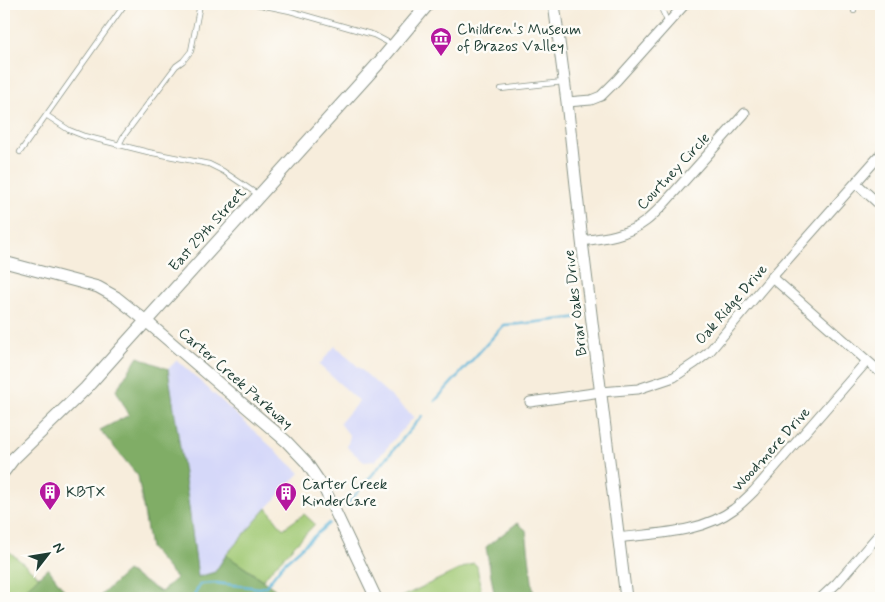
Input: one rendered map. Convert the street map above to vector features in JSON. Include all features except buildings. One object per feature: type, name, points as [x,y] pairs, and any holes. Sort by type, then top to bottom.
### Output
[{"type":"main road","name":"East 29th Street","points":[[4,471],[86,388],[377,65],[428,4]]},
{"type":"street","name":"Briar Oaks Drive","points":[[554,4],[626,598]]},
{"type":"street","points":[[567,102],[591,100],[601,96],[618,80],[685,4]]},
{"type":"street","name":"Courtney Circle","points":[[582,241],[615,236],[646,221],[661,207],[745,113]]},
{"type":"street","name":"Oak Ridge Drive","points":[[530,402],[600,392],[638,389],[674,377],[695,364],[709,352],[881,154]]},
{"type":"street","points":[[856,184],[881,206]]},
{"type":"street","name":"Carter Creek Parkway","points":[[4,262],[98,287],[116,297],[286,441],[306,462],[324,490],[376,598]]},
{"type":"street","points":[[772,278],[881,373]]},
{"type":"street","name":"Woodmere Drive","points":[[618,538],[700,526],[733,510],[754,491],[867,361]]},
{"type":"street","points":[[821,598],[837,583],[881,532]]},
{"type":"lane","points":[[20,152],[125,4]]},
{"type":"lane","points":[[119,145],[176,66],[192,51],[200,4]]},
{"type":"lane","points":[[256,4],[290,11],[374,35],[393,45]]},
{"type":"lane","points":[[662,4],[662,10],[668,23]]},
{"type":"lane","points":[[854,4],[854,11]]},
{"type":"lane","points":[[501,89],[564,81]]},
{"type":"lane","points":[[46,115],[76,134],[148,152],[209,164],[259,195]]},
{"type":"shaded area","points":[[335,346],[414,417],[375,461],[364,462],[347,447],[350,436],[340,423],[359,401],[319,365]]},
{"type":"shaded area","points":[[177,360],[300,473],[226,555],[215,572],[198,578],[168,369]]},
{"type":"green space","points":[[138,357],[168,369],[198,577],[215,572],[226,555],[275,589],[268,598],[98,598],[127,571],[161,592],[176,578],[150,548],[138,476],[100,430],[129,415],[116,390]]},
{"type":"green space","points":[[267,508],[283,529],[304,514],[315,524],[263,580],[226,555]]},
{"type":"green space","points":[[517,523],[526,530],[534,598],[491,598],[494,593],[486,547]]},
{"type":"green space","points":[[4,547],[39,577],[16,598],[4,598]]},
{"type":"green space","points":[[473,563],[477,566],[481,591],[480,598],[399,598]]},
{"type":"green space","points":[[48,568],[70,598],[16,598]]},
{"type":"waterway","points":[[435,401],[504,325],[581,317]]},
{"type":"waterway","points":[[345,507],[422,416]]},
{"type":"waterway","points":[[193,598],[200,584],[216,583],[265,587],[283,564],[329,523]]},
{"type":"place","name":"Children's Museum of Brazos Valley","points":[[441,57]]},
{"type":"place","name":"KBTX","points":[[50,511]]},
{"type":"place","name":"Carter Creek KinderCare","points":[[286,512]]}]
